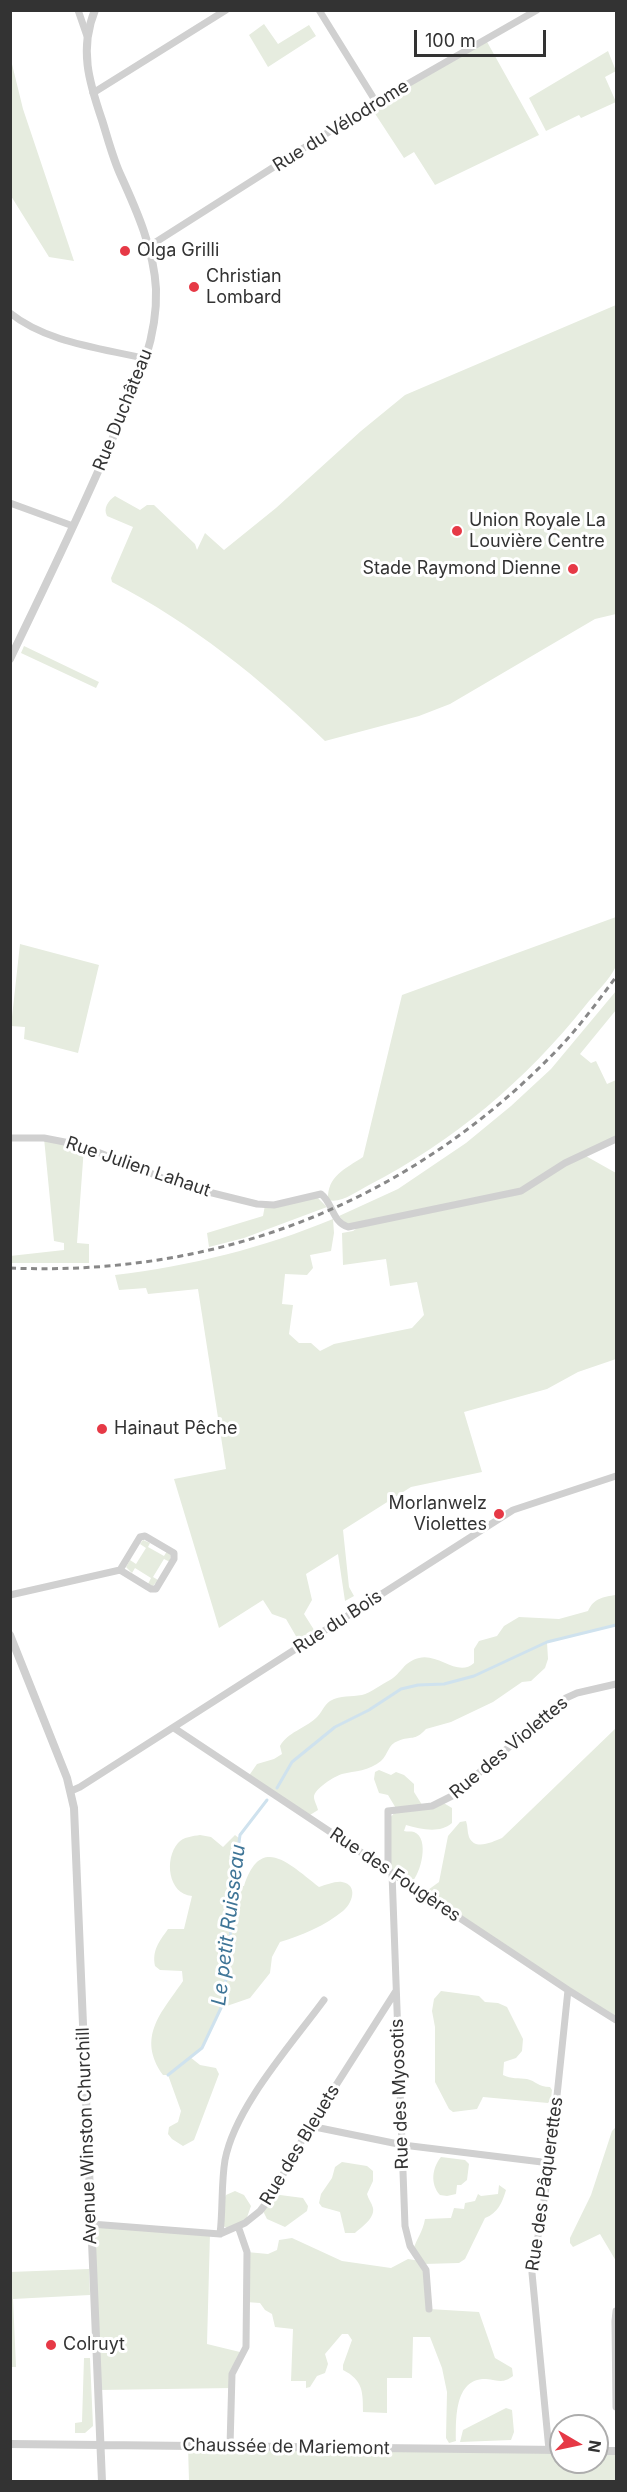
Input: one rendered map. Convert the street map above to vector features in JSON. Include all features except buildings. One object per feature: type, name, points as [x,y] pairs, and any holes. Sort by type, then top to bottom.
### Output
[{"type":"street","points":[[78,10],[87,36]]},
{"type":"street","name":"Rue Duchâteau","points":[[10,659],[73,526],[147,359],[155,320],[156,288],[148,247],[120,175],[93,93],[86,58],[87,36],[95,10]]},
{"type":"street","points":[[93,93],[226,10]]},
{"type":"street","points":[[319,10],[376,102]]},
{"type":"street","name":"Rue du Vélodrome","points":[[148,247],[376,102],[537,10]]},
{"type":"street","points":[[10,314],[46,334],[147,359]]},
{"type":"street","points":[[10,503],[73,526]]},
{"type":"street","name":"Rue Julien Lahaut","points":[[10,1138],[52,1139],[80,1145],[180,1185],[257,1204],[274,1205],[317,1194],[324,1196],[343,1226],[361,1226],[521,1191],[565,1163],[616,1139]]},
{"type":"street","name":"Rue du Bois","points":[[71,1791],[174,1728],[513,1510],[616,1476]]},
{"type":"street","points":[[10,1594],[120,1570],[151,1589],[156,1589],[174,1559],[174,1553],[145,1536],[140,1537],[120,1570]]},
{"type":"street","name":"Avenue Winston Churchill","points":[[10,1635],[71,1791],[74,1808],[102,2481]]},
{"type":"street","name":"Rue des Violettes","points":[[390,1871],[388,1811],[432,1806],[452,1796],[566,1698],[577,1693],[616,1684]]},
{"type":"street","name":"Rue des Fougères","points":[[174,1728],[568,1990],[616,2019]]},
{"type":"street","name":"Rue des Myosotis","points":[[390,1871],[405,2232],[410,2246],[426,2270],[429,2309]]},
{"type":"street","name":"Rue des Pâquerettes","points":[[549,2450],[532,2273],[550,2163],[568,1990]]},
{"type":"street","name":"Rue des Bleuets","points":[[91,2224],[220,2234],[238,2226],[262,2209],[310,2126],[396,1991]]},
{"type":"street","points":[[220,2234],[225,2162],[235,2129],[246,2108],[324,2000]]},
{"type":"street","points":[[310,2126],[403,2145],[550,2163]]},
{"type":"street","points":[[230,2446],[232,2374],[246,2348],[247,2252],[238,2226]]},
{"type":"street","points":[[616,2311],[616,2407]]},
{"type":"street","name":"Chaussée de Mariemont","points":[[10,2444],[549,2450]]},
{"type":"shaded area","points":[[264,24],[278,44],[309,25],[316,36],[268,67],[249,35]]},
{"type":"shaded area","points":[[486,40],[539,135],[435,185],[414,152],[404,158],[370,106]]},
{"type":"shaded area","points":[[608,51],[616,71],[605,77],[616,102],[581,118],[579,115],[546,131],[529,98]]},
{"type":"shaded area","points":[[11,60],[23,109],[74,261],[49,257],[11,196]]},
{"type":"shaded area","name":"Union Royale La Louvière Centre","points":[[616,305],[616,614],[595,619],[450,704],[419,716],[325,741],[276,695],[198,634],[142,598],[112,582],[111,578],[133,527],[107,516],[107,505],[115,496],[140,510],[147,505],[154,505],[195,544],[197,550],[205,533],[224,550],[276,508],[361,431],[405,395]]},
{"type":"shaded area","points":[[24,646],[99,682],[96,688],[21,653]]},
{"type":"shaded area","points":[[616,917],[618,956],[613,971],[562,1033],[513,1084],[459,1129],[400,1168],[349,1196],[333,1201],[328,1200],[328,1192],[338,1174],[363,1157],[402,995]]},
{"type":"shaded area","points":[[20,944],[99,965],[78,1053],[24,1039],[25,1027],[11,1026]]},
{"type":"shaded area","points":[[616,991],[616,1010],[580,1054],[591,1063],[596,1061],[607,1084],[616,1080],[616,1139],[584,1155],[616,1173],[616,1359],[578,1372],[547,1389],[464,1412],[482,1472],[411,1487],[343,1530],[349,1587],[354,1596],[345,1601],[338,1554],[306,1574],[312,1600],[304,1614],[316,1633],[300,1643],[286,1619],[272,1614],[263,1600],[219,1628],[174,1479],[226,1469],[198,1289],[148,1294],[146,1288],[119,1290],[115,1275],[199,1261],[280,1239],[333,1219],[334,1233],[331,1251],[310,1255],[313,1268],[307,1275],[285,1274],[282,1304],[293,1305],[289,1334],[299,1343],[311,1343],[320,1351],[334,1344],[412,1328],[424,1315],[417,1282],[390,1286],[386,1259],[343,1265],[342,1233],[353,1231],[360,1226],[346,1224],[339,1216],[398,1189],[466,1143],[551,1069]]},
{"type":"shaded area","points":[[44,1138],[84,1147],[77,1243],[89,1244],[89,1263],[11,1263],[10,1256],[64,1250],[64,1243],[54,1241]]},
{"type":"shaded area","points":[[317,1197],[327,1207],[244,1238],[209,1247],[207,1233],[263,1216],[265,1205]]},
{"type":"shaded area","points":[[143,1540],[150,1543],[148,1547],[164,1556],[167,1551],[171,1554],[170,1562],[164,1559],[153,1577],[158,1580],[152,1587],[148,1584],[151,1578],[135,1568],[132,1573],[126,1567],[130,1560],[136,1564],[146,1548],[140,1544]]},
{"type":"shaded area","points":[[616,1595],[616,1625],[547,1642],[548,1659],[545,1668],[531,1681],[522,1682],[493,1702],[451,1722],[426,1729],[416,1737],[395,1742],[383,1759],[372,1767],[342,1774],[330,1780],[315,1794],[314,1799],[318,1810],[310,1815],[248,1777],[257,1764],[282,1754],[280,1746],[283,1741],[316,1718],[330,1701],[369,1692],[394,1677],[409,1662],[419,1658],[434,1659],[455,1667],[468,1667],[474,1663],[474,1649],[479,1641],[497,1636],[504,1626],[519,1617],[559,1619],[588,1611],[596,1601]]},
{"type":"shaded area","points":[[616,1728],[616,2020],[428,1893],[428,1890],[439,1882],[448,1836],[460,1822],[466,1821],[469,1837],[475,1844],[484,1844],[502,1838]]},
{"type":"shaded area","points":[[379,1770],[391,1775],[396,1772],[404,1775],[414,1784],[414,1792],[424,1808],[442,1802],[452,1808],[452,1823],[441,1829],[430,1830],[406,1825],[404,1831],[414,1832],[419,1836],[423,1848],[421,1864],[411,1883],[388,1870],[388,1820],[397,1810],[388,1795],[379,1793],[374,1779],[375,1772]]},
{"type":"shaded area","points":[[200,1835],[211,1837],[223,1847],[235,1835],[240,1839],[233,1887],[244,1886],[251,1870],[259,1861],[268,1857],[287,1863],[319,1887],[336,1882],[347,1884],[351,1887],[352,1895],[346,1908],[329,1921],[280,1942],[272,1957],[270,1973],[250,1998],[221,2008],[202,2048],[190,2057],[200,2065],[216,2068],[219,2074],[194,2140],[183,2146],[168,2134],[169,2127],[178,2122],[181,2111],[168,2075],[163,2075],[155,2061],[152,2049],[155,2025],[183,1981],[182,1971],[160,1970],[155,1966],[154,1955],[168,1929],[184,1929],[192,1896],[184,1894],[173,1883],[170,1866],[174,1850],[183,1839]]},
{"type":"shaded area","points":[[441,1991],[479,1996],[485,2002],[498,2003],[507,2007],[523,2039],[522,2051],[516,2058],[504,2062],[503,2075],[527,2079],[550,2087],[551,2099],[548,2103],[483,2097],[477,2109],[453,2112],[449,2109],[435,2082],[435,2027],[432,2011],[434,1999]]},
{"type":"shaded area","points":[[616,2127],[616,2261],[600,2234],[573,2247],[570,2238],[591,2195],[612,2131]]},
{"type":"shaded area","points":[[441,2157],[465,2160],[469,2164],[467,2180],[457,2185],[456,2194],[440,2195],[437,2191],[434,2171]]},
{"type":"shaded area","points":[[342,2162],[367,2166],[373,2171],[373,2181],[367,2194],[373,2212],[367,2222],[355,2233],[345,2233],[340,2212],[322,2207],[319,2203],[321,2194],[332,2178],[335,2167]]},
{"type":"shaded area","points":[[499,2185],[506,2190],[501,2203],[493,2213],[485,2218],[465,2259],[459,2263],[424,2264],[429,2309],[479,2312],[495,2358],[512,2368],[513,2376],[506,2380],[486,2379],[468,2385],[459,2402],[456,2441],[449,2443],[446,2438],[447,2392],[442,2368],[430,2337],[413,2337],[412,2378],[387,2378],[387,2413],[363,2412],[363,2398],[358,2382],[343,2370],[352,2340],[348,2334],[342,2334],[325,2354],[328,2364],[325,2373],[317,2376],[310,2387],[306,2388],[306,2381],[291,2381],[293,2329],[275,2327],[272,2314],[260,2303],[246,2302],[247,2252],[268,2254],[277,2250],[279,2240],[292,2238],[342,2261],[391,2268],[408,2259],[420,2261],[413,2251],[425,2219],[451,2218],[454,2208],[464,2209],[465,2203],[475,2201],[478,2194],[481,2196],[498,2194]]},
{"type":"shaded area","points":[[235,2191],[244,2195],[251,2206],[245,2223],[231,2230],[221,2225],[222,2203],[226,2195]]},
{"type":"shaded area","points":[[280,2195],[303,2198],[308,2206],[307,2211],[285,2227],[267,2219],[262,2209],[270,2198]]},
{"type":"shaded area","points":[[91,2224],[210,2233],[207,2344],[244,2353],[238,2360],[232,2388],[98,2390]]},
{"type":"shaded area","points":[[89,2269],[90,2295],[13,2299],[16,2367],[11,2367],[10,2272]]},
{"type":"shaded area","points":[[84,2358],[90,2358],[93,2426],[85,2433],[75,2433],[75,2423],[82,2422]]},
{"type":"shaded area","points":[[506,2408],[512,2410],[514,2432],[511,2440],[460,2442],[463,2430]]},
{"type":"shaded area","points":[[188,2446],[549,2450],[549,2474],[609,2474],[609,2451],[616,2451],[616,2481],[189,2481]]},
{"type":"waterway","name":"Le petit Ruisseau","points":[[277,1788],[292,1762],[335,1727],[369,1710],[401,1689],[418,1685],[444,1684],[474,1676],[547,1642],[616,1625]]},
{"type":"waterway","name":"Le petit Ruisseau","points":[[168,2075],[202,2048],[221,2008],[229,1961],[233,1887],[240,1835],[267,1800]]},
{"type":"railway","points":[[10,1268],[88,1267],[165,1259],[238,1243],[309,1219],[377,1187],[441,1148],[502,1102],[567,1040],[616,977]]},
{"type":"place","name":"Olga Grilli","points":[[125,251]]},
{"type":"place","name":"Christian Lombard","points":[[194,287]]},
{"type":"place","name":"Union Royale La Louvière Centre","points":[[457,531]]},
{"type":"place","name":"Stade Raymond Dienne","points":[[573,569]]},
{"type":"place","name":"Hainaut Pêche","points":[[102,1429]]},
{"type":"place","name":"Morlanwelz Violettes","points":[[499,1514]]},
{"type":"place","name":"Colruyt","points":[[51,2345]]}]
